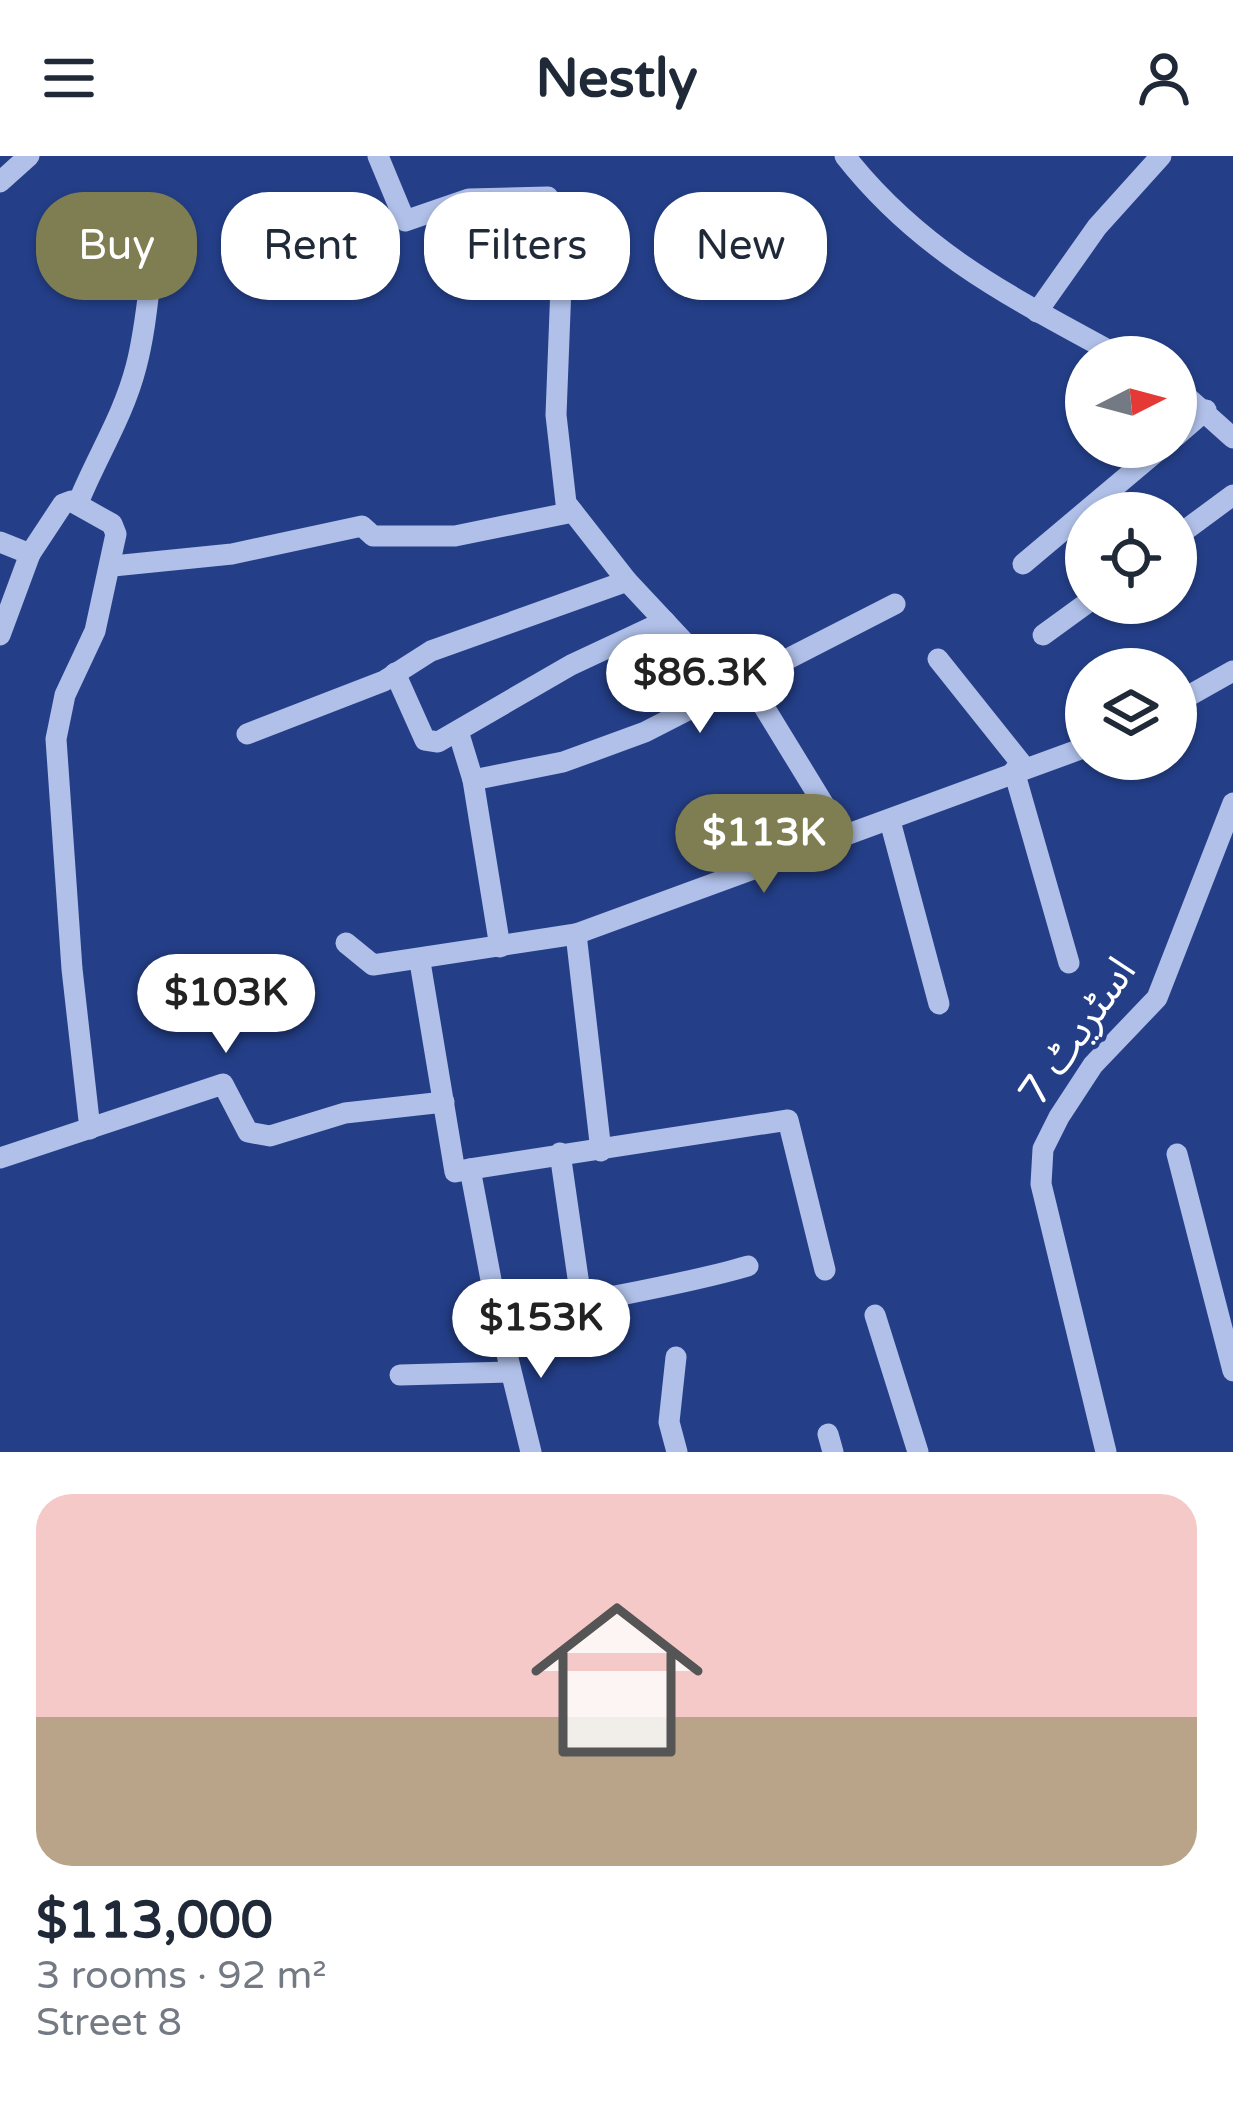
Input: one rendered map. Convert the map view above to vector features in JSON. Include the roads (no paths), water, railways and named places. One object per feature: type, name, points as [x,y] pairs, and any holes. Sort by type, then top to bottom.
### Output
[{"type":"street","points":[[378,156],[404,221],[469,199],[548,197],[561,286],[558,458],[566,503],[627,581],[737,684],[843,836]]},
{"type":"street","points":[[845,156],[868,185],[960,268],[1082,336]]},
{"type":"street","points":[[1037,312],[1097,227],[1161,156]]},
{"type":"street","points":[[78,503],[99,451],[114,436],[136,368],[146,300]]},
{"type":"street","points":[[1197,403],[1233,438]]},
{"type":"street","points":[[1197,418],[1207,410]]},
{"type":"street","points":[[1023,564],[1137,468]]},
{"type":"street","points":[[1197,522],[1233,495]]},
{"type":"street","points":[[0,635],[30,554],[63,503],[78,503],[112,524],[113,566],[95,631],[64,695],[56,739],[91,1129]]},
{"type":"street","points":[[113,566],[232,554],[362,526],[373,536],[455,536],[573,512]]},
{"type":"street","points":[[0,542],[30,554]]},
{"type":"street","points":[[247,734],[394,673],[431,651],[627,581]]},
{"type":"street","points":[[473,780],[594,751],[896,604]]},
{"type":"street","points":[[1043,635],[1065,619]]},
{"type":"street","points":[[394,673],[425,740],[438,742],[571,665],[665,621]]},
{"type":"street","points":[[938,659],[1020,770],[1069,963]]},
{"type":"street","points":[[1197,691],[1233,671]]},
{"type":"street","points":[[458,731],[473,780],[500,947]]},
{"type":"street","points":[[346,943],[373,964],[420,962],[576,934],[1065,754]]},
{"type":"street","name":"اسٹریٹ 7","points":[[1106,1452],[1041,1184],[1043,1149],[1093,1066],[1157,998],[1233,802]]},
{"type":"street","points":[[890,821],[939,1004]]},
{"type":"street","points":[[576,934],[601,1151]]},
{"type":"street","points":[[420,962],[455,1172],[788,1120],[825,1270]]},
{"type":"street","points":[[0,1158],[223,1084],[248,1132],[270,1136],[345,1113],[444,1102]]},
{"type":"street","points":[[560,1153],[581,1299]]},
{"type":"street","points":[[1177,1154],[1233,1371]]},
{"type":"street","points":[[470,1169],[509,1372],[530,1452]]},
{"type":"street","points":[[499,1322],[581,1299],[683,1285],[748,1266]]},
{"type":"street","points":[[874,1316],[918,1452]]},
{"type":"street","points":[[676,1357],[669,1422],[677,1452]]},
{"type":"street","points":[[400,1375],[509,1372]]}]
